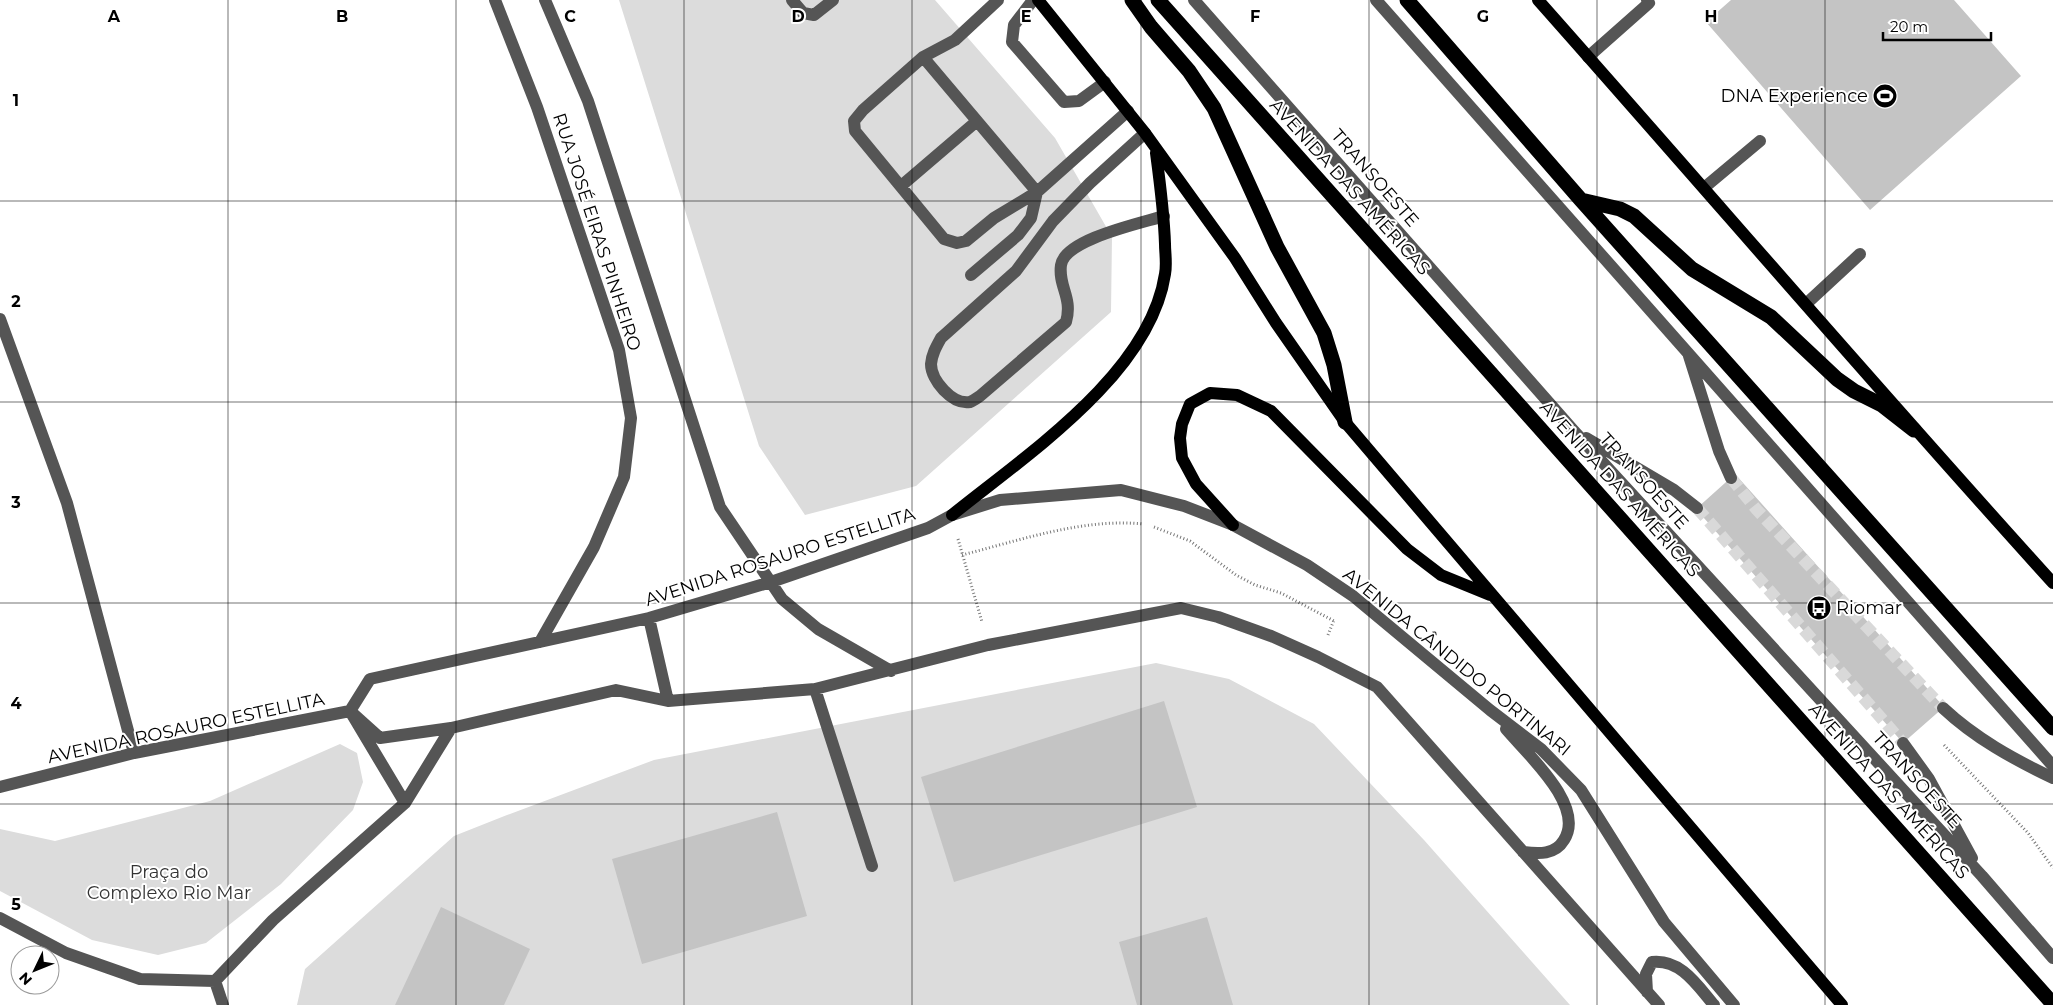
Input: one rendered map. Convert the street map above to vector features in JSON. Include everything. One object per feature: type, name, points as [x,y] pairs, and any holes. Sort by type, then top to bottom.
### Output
[{"type":"highway","points":[[1132,0],[1189,71],[1214,108],[1277,247],[1324,333],[1334,365],[1345,422]]},
{"type":"highway","name":"AVENIDA DAS AMÉRICAS","points":[[1158,0],[2053,1004]]},
{"type":"highway","points":[[1407,0],[1581,200],[2053,728]]},
{"type":"highway","points":[[1581,200],[1620,209],[1634,216],[1692,269],[1771,317],[1837,380],[1882,405],[1914,430]]},
{"type":"main road","points":[[1038,0],[1106,82],[1145,133],[1156,151],[1235,258],[1281,331],[1345,422],[1492,597],[1842,1005]]},
{"type":"main road","points":[[1538,0],[1705,188],[1914,430],[2053,583]]},
{"type":"main road","points":[[952,515],[1076,415],[1122,366],[1147,327],[1159,300],[1166,272],[1164,216],[1156,151]]},
{"type":"main road","points":[[1234,525],[1196,484],[1182,458],[1180,438],[1182,424],[1190,404],[1210,393],[1237,395],[1271,411],[1407,549],[1441,575],[1492,597]]},
{"type":"street","name":"RUA JOSÉ EIRAS PINHEIRO","points":[[495,0],[537,107],[619,350],[631,418],[624,477],[594,546],[540,642]]},
{"type":"street","points":[[545,0],[588,100],[720,507],[782,599],[818,629],[891,671]]},
{"type":"street","points":[[792,0],[803,13],[814,15],[832,0]]},
{"type":"street","points":[[998,0],[955,40],[923,57],[863,110],[854,121],[855,131],[944,239],[957,243],[966,241],[994,218],[1037,192],[1128,111]]},
{"type":"street","points":[[1033,0],[1014,25],[1012,42],[1058,96],[1070,103],[1079,101],[1106,82]]},
{"type":"street","name":"TRANSOESTE","points":[[1194,0],[1573,430],[1982,876],[2053,958]]},
{"type":"street","points":[[1376,0],[2053,766]]},
{"type":"street","points":[[1588,57],[1649,3],[1647,0]]},
{"type":"street","points":[[923,57],[1037,192]]},
{"type":"street","points":[[901,186],[977,121]]},
{"type":"street","points":[[1145,133],[1090,183],[1053,221],[1016,271],[941,338],[933,353],[931,365],[934,379],[958,401],[970,402],[980,396],[1066,322],[1070,308],[1062,279],[1061,263],[1067,254],[1098,236],[1164,216]]},
{"type":"street","points":[[1705,188],[1760,141]]},
{"type":"street","points":[[971,276],[1018,235],[1031,218],[1037,192]]},
{"type":"street","points":[[1806,304],[1860,254]]},
{"type":"street","points":[[0,319],[67,503],[134,753]]},
{"type":"street","points":[[1687,351],[1719,452],[1731,478]]},
{"type":"street","points":[[1573,430],[1674,490],[1697,508]]},
{"type":"street","name":"AVENIDA ROSAURO ESTELLITA","points":[[0,787],[134,753],[350,711],[370,679],[649,618],[771,582],[928,528],[952,515],[1000,500],[1121,490],[1184,506],[1234,525]]},
{"type":"street","name":"AVENIDA CÂNDIDO PORTINARI","points":[[1234,525],[1307,565],[1353,596],[1490,710],[1541,749],[1581,790],[1664,922],[1734,1005]]},
{"type":"street","name":"AVENIDA ROSAURO ESTELLITA","points":[[350,711],[380,738],[451,728],[616,690],[668,701],[815,689],[988,645],[1181,608],[1218,617],[1271,636],[1318,657]]},
{"type":"street","points":[[649,618],[668,701]]},
{"type":"street","points":[[1318,657],[1377,687],[1659,1005]]},
{"type":"street","points":[[815,689],[872,866]]},
{"type":"street","points":[[1942,708],[1963,726],[2000,750],[2053,778]]},
{"type":"street","points":[[1490,710],[1558,791],[1570,813],[1569,830],[1563,842],[1556,849],[1542,854],[1523,852]]},
{"type":"street","points":[[350,711],[405,803]]},
{"type":"street","points":[[0,918],[66,953],[140,979],[215,981],[273,920],[405,803],[451,728]]},
{"type":"street","points":[[1904,743],[1929,779],[1982,876]]},
{"type":"street","points":[[1647,992],[1646,974],[1652,962],[1665,960],[1679,967],[1714,1005]]},
{"type":"street","points":[[215,981],[224,1005]]},
{"type":"path","points":[[952,515],[988,645]]},
{"type":"path","points":[[962,554],[1072,528],[1121,522],[1148,524],[1190,541],[1236,575],[1255,585],[1281,593],[1334,621]]},
{"type":"path","points":[[1318,657],[1334,621],[1353,596]]},
{"type":"path","points":[[1938,739],[2028,833],[2053,868]]},
{"type":"green space","points":[[619,0],[935,0],[1055,138],[1112,237],[1111,312],[916,486],[805,515],[759,446]]},
{"type":"green space","points":[[1156,663],[1229,679],[1314,724],[1424,840],[1570,1005],[297,1005],[305,969],[454,836],[654,760]]},
{"type":"green space","name":"Praça do Complexo Rio Mar","points":[[340,744],[357,753],[363,782],[353,810],[281,884],[206,943],[158,955],[92,940],[0,891],[0,829],[55,841],[210,801]]},
{"type":"building","name":"DNA Experience","points":[[1731,0],[1954,0],[2021,76],[1870,210],[1706,22]]},
{"type":"building","name":"Riomar","points":[[1735,474],[1944,707],[1903,743],[1696,509]]},
{"type":"building","points":[[1164,701],[1197,807],[954,882],[921,777]]},
{"type":"building","points":[[777,812],[807,916],[642,964],[612,859]]},
{"type":"building","points":[[441,907],[530,949],[504,1005],[395,1005]]},
{"type":"building","points":[[1207,917],[1233,1005],[1137,1005],[1119,942]]},
{"type":"tunnel","points":[[1731,478],[1757,510],[1943,708]]},
{"type":"tunnel","points":[[1697,508],[1903,743]]},
{"type":"place","name":"DNA Experience","points":[[1885,96]]},
{"type":"place","name":"Riomar","points":[[1819,608]]}]
